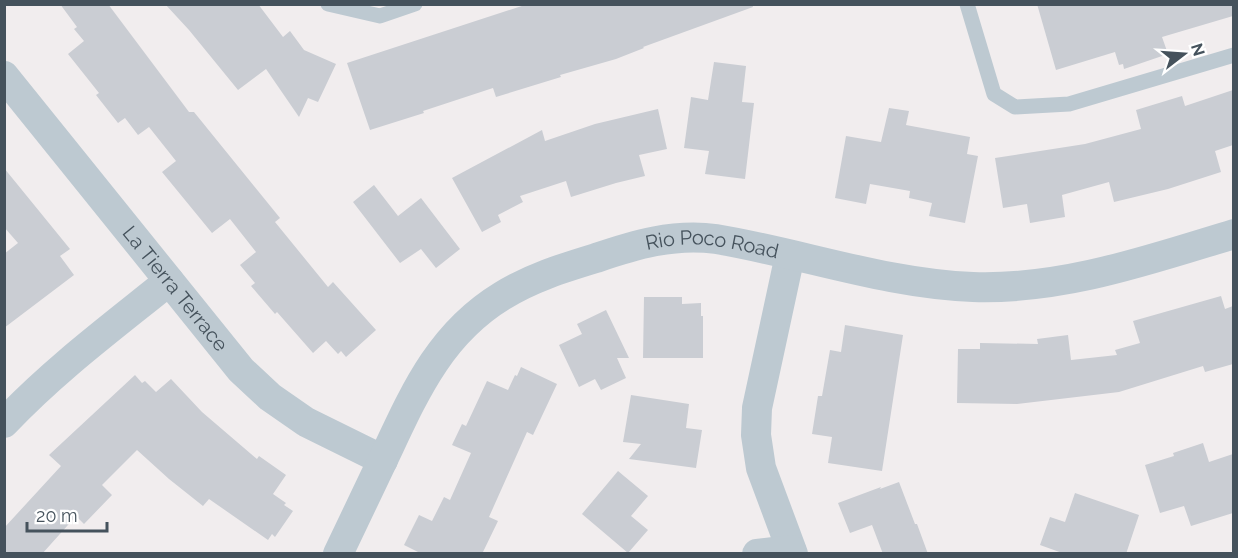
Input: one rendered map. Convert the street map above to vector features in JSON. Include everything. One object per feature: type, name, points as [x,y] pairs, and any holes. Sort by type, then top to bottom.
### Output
[{"type":"street","name":"La Tierra Terrace","points":[[4,76],[241,370],[270,397],[306,422],[383,460]]},
{"type":"street","name":"Rio Poco Road","points":[[338,554],[419,383],[442,349],[470,319],[501,296],[539,276],[638,244],[674,238],[713,239],[919,282],[973,287],[1031,285],[1088,276],[1233,234]]},
{"type":"street","points":[[757,554],[792,552],[761,468],[756,435],[757,408],[790,255]]},
{"type":"street","points":[[4,423],[32,394],[74,357],[169,281]]},
{"type":"lane","points":[[328,4],[380,16],[415,4]]},
{"type":"lane","points":[[967,4],[994,94],[1016,107],[1069,104],[1233,55]]},
{"type":"building","points":[[60,4],[108,4],[189,112],[194,112],[280,218],[275,222],[328,287],[333,282],[376,330],[346,357],[341,351],[338,354],[326,341],[313,353],[277,312],[275,314],[251,286],[255,283],[240,265],[256,252],[230,219],[212,233],[162,172],[176,161],[149,127],[138,135],[125,118],[118,123],[96,95],[99,93],[68,54],[84,41],[74,29],[77,27]]},
{"type":"building","points":[[165,4],[258,4],[283,37],[290,31],[304,50],[336,64],[318,102],[308,98],[299,117],[266,69],[238,90]]},
{"type":"building","points":[[528,4],[752,4],[753,7],[616,59],[560,75],[561,77],[496,97],[493,88],[370,130],[347,63]]},
{"type":"building","points":[[1037,4],[1233,4],[1233,16],[1162,37],[1168,54],[1124,69],[1123,64],[1119,65],[1115,52],[1056,70]]},
{"type":"building","points":[[714,62],[746,66],[742,102],[754,103],[745,179],[705,174],[709,151],[684,148],[691,97],[708,100]]},
{"type":"building","points":[[1233,90],[1233,145],[1215,151],[1221,172],[1168,189],[1114,202],[1109,182],[1062,195],[1065,217],[1030,223],[1027,204],[1003,208],[995,158],[1085,144],[1141,129],[1136,110],[1182,96],[1185,106]]},
{"type":"building","points":[[889,108],[909,111],[906,125],[970,137],[967,154],[978,156],[965,223],[929,216],[932,203],[909,198],[910,191],[870,184],[866,204],[835,198],[846,136],[881,142]]},
{"type":"building","points":[[658,109],[667,149],[639,155],[645,176],[571,197],[566,181],[520,196],[523,202],[498,215],[501,222],[482,232],[452,178],[542,130],[545,141],[595,124]]},
{"type":"building","points":[[4,168],[70,249],[60,256],[74,275],[4,328],[4,254],[18,243],[4,227]]},
{"type":"building","points":[[374,185],[398,216],[421,198],[460,249],[436,268],[421,249],[400,263],[353,202]]},
{"type":"building","points":[[1221,296],[1225,309],[1233,306],[1233,364],[1205,372],[1203,366],[1119,392],[1017,404],[957,403],[958,349],[980,349],[980,343],[1038,344],[1037,339],[1068,335],[1071,360],[1117,355],[1115,350],[1140,343],[1133,321]]},
{"type":"building","points":[[644,297],[682,297],[682,304],[701,303],[703,358],[643,358]]},
{"type":"building","points":[[606,310],[629,358],[617,358],[626,378],[601,390],[595,379],[579,387],[559,345],[582,334],[577,324]]},
{"type":"building","points":[[845,325],[903,335],[882,471],[828,463],[832,437],[812,434],[818,396],[822,396],[830,350],[841,352]]},
{"type":"building","points":[[521,367],[557,384],[533,435],[527,432],[489,517],[498,521],[482,554],[422,554],[404,545],[419,515],[432,521],[444,497],[450,500],[471,453],[452,445],[462,424],[466,426],[487,381],[508,390]]},
{"type":"building","points":[[135,375],[142,383],[145,381],[156,392],[171,379],[202,412],[257,459],[259,456],[286,475],[273,494],[293,511],[275,537],[272,534],[268,540],[209,499],[203,506],[137,450],[102,485],[112,495],[84,524],[76,516],[42,554],[4,554],[4,528],[61,466],[49,455]]},
{"type":"building","points":[[631,395],[689,404],[686,428],[702,430],[696,468],[629,459],[641,444],[623,442]]},
{"type":"building","points":[[1203,443],[1209,462],[1233,454],[1233,513],[1191,526],[1184,506],[1160,513],[1145,465],[1174,456],[1173,453]]},
{"type":"building","points":[[618,471],[648,496],[631,516],[648,530],[628,553],[582,514]]},
{"type":"building","points":[[899,482],[928,554],[883,554],[872,525],[850,533],[838,503]]},
{"type":"building","points":[[1075,493],[1139,515],[1126,554],[1065,554],[1040,545],[1050,517],[1065,522]]}]
